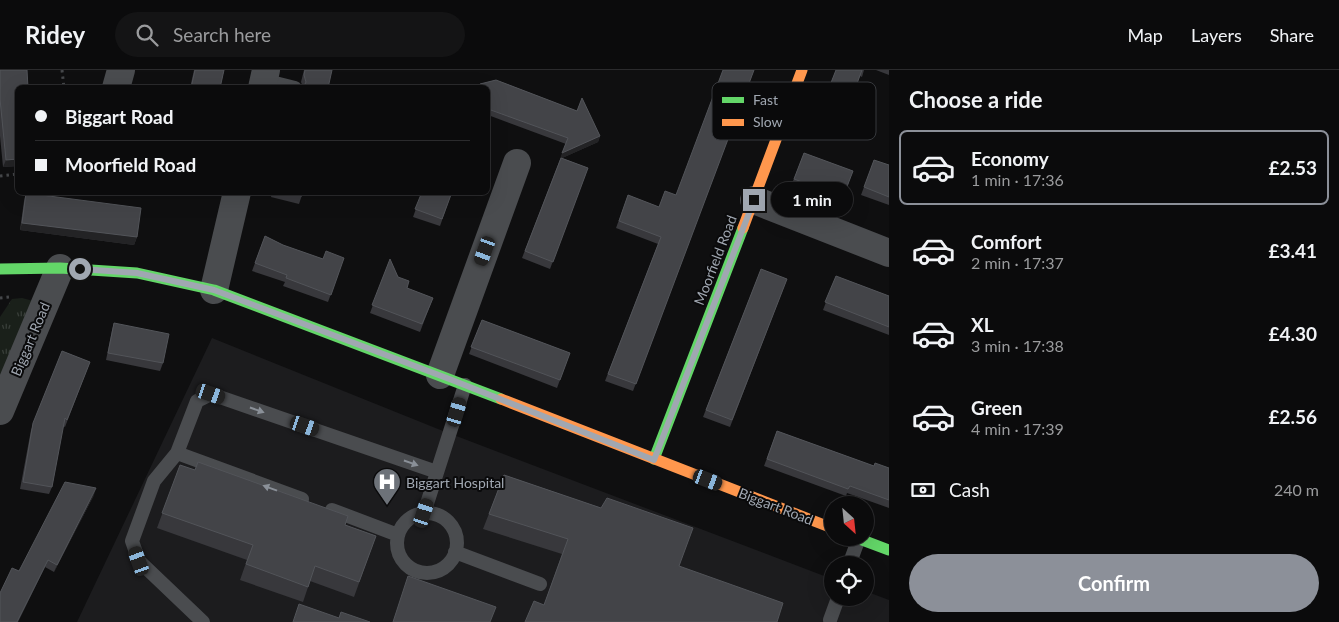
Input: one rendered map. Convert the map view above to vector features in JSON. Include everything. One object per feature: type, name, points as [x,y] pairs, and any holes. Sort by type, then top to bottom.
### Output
[{"type":"street","points":[[117,85],[121,70]]},
{"type":"street","name":"Moorfield Road","points":[[798,82],[802,70]]},
{"type":"street","name":"Moorfield Road","points":[[654,460],[776,140]]},
{"type":"street","points":[[440,375],[517,163]]},
{"type":"street","points":[[214,290],[236,195]]},
{"type":"street","points":[[754,200],[889,253]]},
{"type":"street","name":"Biggart Road","points":[[0,411],[60,268]]},
{"type":"street","name":"Biggart Road","points":[[0,269],[60,268],[137,273],[214,290],[440,375],[824,525]]},
{"type":"street","points":[[874,544],[889,550]]},
{"type":"lane","points":[[264,79],[285,85]]},
{"type":"lane","points":[[424,513],[465,385]]},
{"type":"lane","points":[[203,622],[139,561],[132,541],[154,481],[177,454],[197,401],[211,394],[437,472]]},
{"type":"lane","points":[[177,454],[398,534]]},
{"type":"lane","points":[[424,513],[434,514],[446,520],[453,529],[457,542],[455,552],[450,562],[442,569],[428,573],[418,572],[402,561],[397,545],[398,534],[413,516],[424,513]]},
{"type":"lane","points":[[455,552],[540,584]]},
{"type":"lane","points":[[830,620],[835,606]]},
{"type":"path","points":[[62,70],[64,85]]},
{"type":"path","points":[[0,176],[15,174]]},
{"type":"shaded area","name":"Biggart Hospital","points":[[212,338],[438,429],[824,576],[824,606],[874,606],[874,594],[889,600],[889,622],[77,622]]},
{"type":"green space","points":[[22,298],[33,301],[0,385],[0,317],[12,299]]},
{"type":"building","points":[[0,70],[27,70],[28,85],[15,85],[15,159],[6,160],[0,99]]},
{"type":"building","points":[[195,70],[224,70],[221,85],[192,85]]},
{"type":"building","points":[[305,70],[332,70],[329,85],[304,85],[306,82]]},
{"type":"building","points":[[723,70],[754,70],[749,82],[718,82]]},
{"type":"building","points":[[836,70],[862,70],[858,82],[831,82]]},
{"type":"building","points":[[496,80],[577,111],[582,98],[600,136],[562,153],[568,138],[490,110],[490,85],[480,84]]},
{"type":"building","points":[[712,99],[712,140],[728,140],[636,384],[608,374],[661,237],[619,221],[628,195],[659,207],[665,191],[676,195]]},
{"type":"building","points":[[804,153],[853,171],[843,197],[794,179]]},
{"type":"building","points":[[561,158],[588,168],[553,262],[525,251]]},
{"type":"building","points":[[874,160],[889,165],[889,197],[864,187]]},
{"type":"building","points":[[26,195],[41,195],[141,208],[137,237],[22,223]]},
{"type":"building","points":[[421,195],[451,195],[442,219],[415,209]]},
{"type":"building","points":[[265,236],[283,245],[323,259],[326,251],[344,258],[331,295],[286,278],[287,275],[255,263]]},
{"type":"building","points":[[390,259],[398,277],[409,281],[407,288],[433,298],[422,324],[372,305]]},
{"type":"building","points":[[761,269],[787,279],[732,420],[706,410]]},
{"type":"building","points":[[836,276],[889,296],[889,327],[825,302]]},
{"type":"building","points":[[482,320],[570,353],[560,380],[471,347]]},
{"type":"building","points":[[114,323],[169,334],[163,363],[108,353]]},
{"type":"building","points":[[62,351],[90,362],[67,420],[65,418],[52,487],[23,482],[33,423]]},
{"type":"building","points":[[777,431],[874,466],[875,463],[889,468],[889,500],[850,486],[848,489],[767,459]]},
{"type":"building","points":[[198,462],[348,516],[345,525],[376,536],[359,582],[315,566],[308,587],[246,564],[253,545],[162,513],[180,465],[195,470]]},
{"type":"building","points":[[504,475],[601,508],[607,498],[693,528],[679,566],[783,603],[777,622],[525,622],[534,601],[544,605],[568,539],[489,514]]},
{"type":"building","points":[[65,482],[96,488],[57,565],[48,560],[17,622],[0,622],[0,593],[12,568],[19,571]]},
{"type":"building","points":[[408,576],[496,607],[490,622],[393,622]]},
{"type":"building","points":[[299,604],[339,618],[341,612],[370,622],[293,622]]},
{"type":"traffic: fast","points":[[654,459],[743,228]]},
{"type":"traffic: fast","points":[[0,269],[60,268],[137,273],[214,290],[501,399]]},
{"type":"traffic: fast","points":[[874,544],[889,550]]},
{"type":"traffic: slow","points":[[798,82],[802,70]]},
{"type":"traffic: slow","points":[[743,228],[776,140]]},
{"type":"traffic: slow","points":[[501,399],[824,525]]},
{"type":"place","name":"Biggart Hospital","points":[[387,506]]},
{"type":"route","points":[[80,269],[137,273],[214,290],[452,380],[654,460],[754,200]]}]
